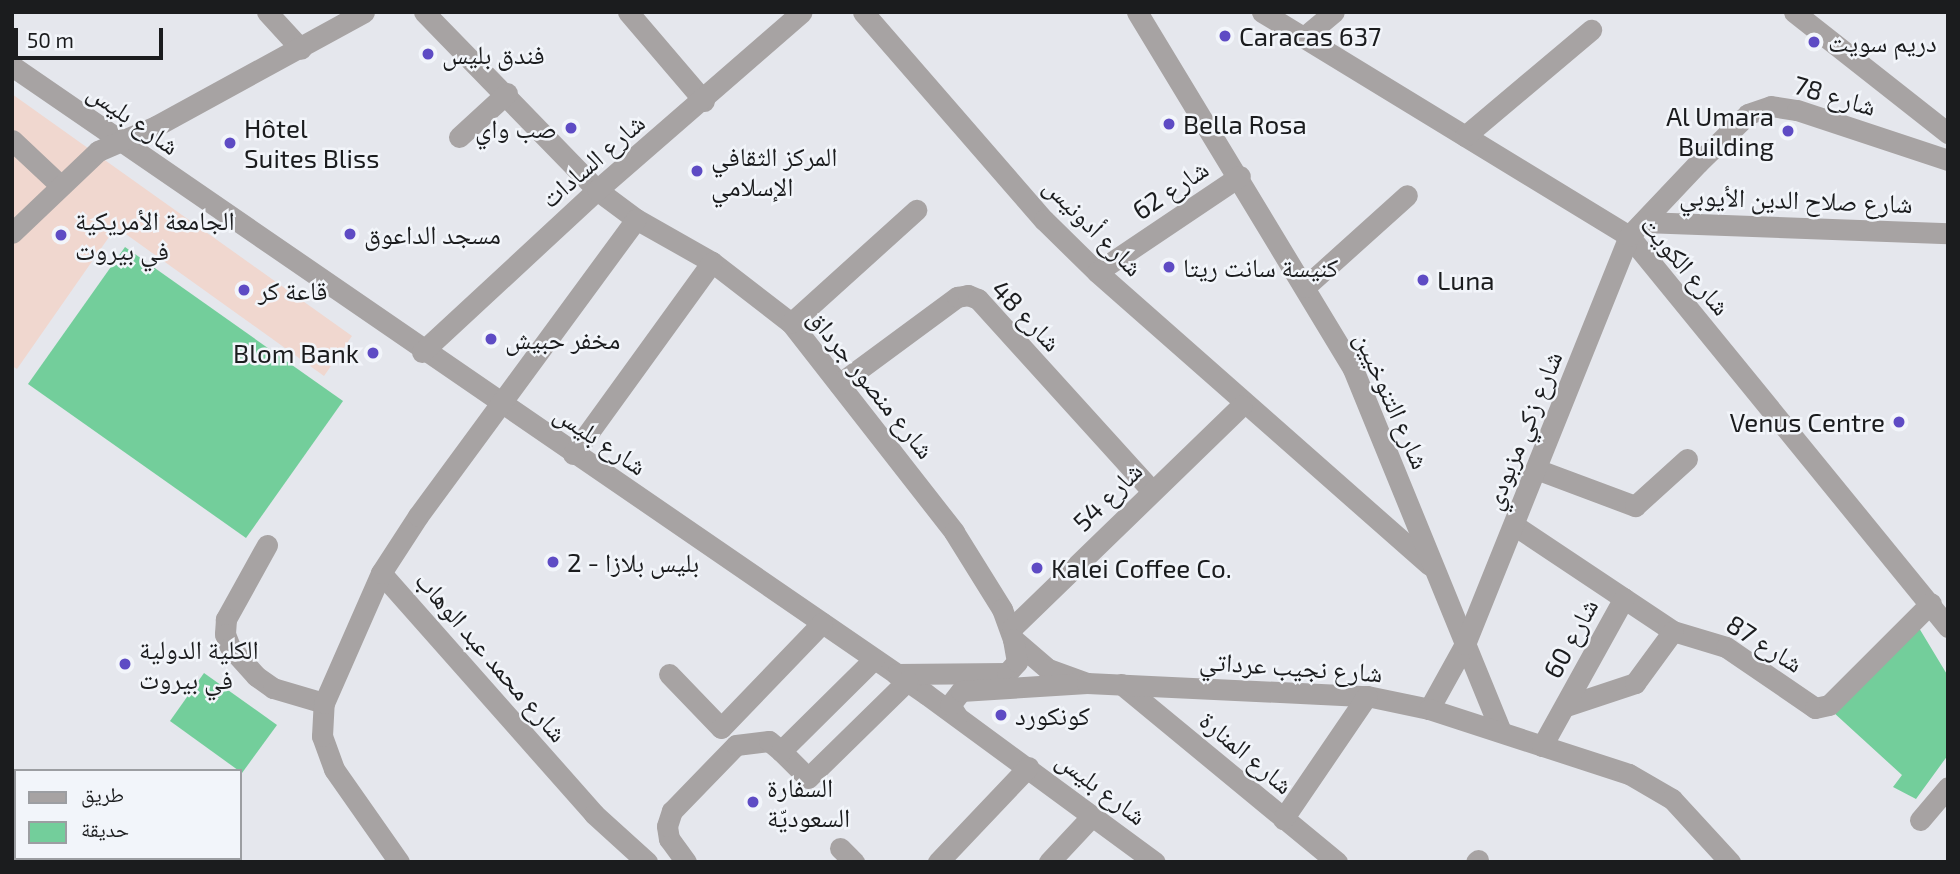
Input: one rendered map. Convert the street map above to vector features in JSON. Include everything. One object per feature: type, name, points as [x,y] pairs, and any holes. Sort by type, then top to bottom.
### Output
[{"type":"street","points":[[267,12],[301,49]]},
{"type":"street","points":[[12,233],[98,151],[156,126],[301,49],[364,12]]},
{"type":"street","name":"شارع منصور جرداق","points":[[424,12],[507,93],[597,190],[635,219],[712,262],[790,323],[954,531],[1013,634],[1048,669],[1087,683]]},
{"type":"street","points":[[628,12],[704,101]]},
{"type":"street","name":"شارع السادات","points":[[422,352],[597,190],[704,101],[802,12]]},
{"type":"street","name":"شارع أدونيس","points":[[863,12],[1044,220],[1097,272],[1242,405],[1433,568]]},
{"type":"street","name":"شارع التنوخيين","points":[[1137,12],[1240,176],[1353,369],[1465,644]]},
{"type":"street","name":"شارع الكويت","points":[[1262,12],[1465,136],[1636,229],[1948,627]]},
{"type":"street","points":[[1304,37],[1334,12]]},
{"type":"street","points":[[1794,12],[1948,133]]},
{"type":"street","points":[[1465,136],[1591,30]]},
{"type":"street","name":"شارع بليس","points":[[12,66],[422,352],[901,677],[1155,862]]},
{"type":"street","points":[[459,137],[507,93]]},
{"type":"street","name":"شارع 78","points":[[1636,229],[1748,114],[1771,106],[1797,110],[1948,160]]},
{"type":"street","points":[[12,140],[61,186]]},
{"type":"street","name":"شارع 62","points":[[1097,272],[1240,176]]},
{"type":"street","points":[[1305,287],[1407,195]]},
{"type":"street","points":[[790,323],[916,210]]},
{"type":"street","name":"شارع محمد عبد الوهاب","points":[[635,219],[418,516],[382,573],[594,814],[647,862]]},
{"type":"street","name":"شارع صلاح الدين الأيوبي","points":[[1636,229],[1948,233]]},
{"type":"street","name":"شارع زكي مزبودي","points":[[1429,709],[1465,644],[1636,229]]},
{"type":"street","points":[[573,454],[712,262]]},
{"type":"street","name":"شارع 48","points":[[839,384],[957,297],[968,295],[978,299],[1152,491]]},
{"type":"street","name":"شارع 54","points":[[1013,634],[1152,491],[1242,405]]},
{"type":"street","points":[[1536,469],[1635,506],[1687,459]]},
{"type":"street","name":"شارع 87","points":[[1514,525],[1673,631],[1726,647],[1815,708],[1829,705],[1931,603]]},
{"type":"street","points":[[267,545],[226,619],[230,648],[273,688],[324,703]]},
{"type":"street","points":[[382,573],[324,703],[322,736],[334,769],[399,862]]},
{"type":"street","name":"شارع 60","points":[[1542,746],[1624,598]]},
{"type":"street","points":[[668,674],[721,728],[822,623]]},
{"type":"street","name":"شارع 60","points":[[1566,706],[1635,683],[1673,631]]},
{"type":"street","points":[[686,862],[669,839],[667,826],[672,811],[736,745],[769,741],[808,778],[901,677],[1007,673],[1017,662],[1013,634]]},
{"type":"street","points":[[1465,644],[1501,731]]},
{"type":"street","points":[[781,751],[874,659]]},
{"type":"street","points":[[749,668],[767,680]]},
{"type":"street","name":"شارع نجيب عرداتي","points":[[957,716],[950,705],[961,691],[1087,683],[1367,696],[1429,709],[1501,731],[1652,785],[1693,819],[1730,862]]},
{"type":"street","name":"شارع المنارة","points":[[1121,684],[1338,862]]},
{"type":"street","points":[[1283,819],[1367,696]]},
{"type":"street","points":[[937,862],[1028,767]]},
{"type":"street","points":[[1920,820],[1948,787]]},
{"type":"street","points":[[1049,862],[1092,816]]},
{"type":"shaded area","name":"الجامعة الأمريكية في بيروت","points":[[12,94],[352,336],[324,376],[116,227],[17,369],[12,366]]},
{"type":"green space","points":[[125,247],[343,401],[246,538],[28,384]]},
{"type":"green space","points":[[1916,623],[1948,676],[1948,755],[1916,799],[1893,787],[1902,775],[1833,712]]},
{"type":"green space","points":[[204,673],[277,725],[242,773],[242,769],[236,769],[170,721]]},
{"type":"place","name":"Caracas 637","points":[[1225,36]]},
{"type":"place","name":"دريم سويت","points":[[1814,42]]},
{"type":"place","name":"فندق بليس","points":[[428,54]]},
{"type":"place","name":"Bella Rosa","points":[[1169,124]]},
{"type":"place","name":"صب واي","points":[[571,128]]},
{"type":"place","name":"Al Umara Building","points":[[1788,131]]},
{"type":"place","name":"Hôtel Suites Bliss","points":[[230,143]]},
{"type":"place","name":"المركز الثقافي الإسلامي","points":[[697,171]]},
{"type":"place","name":"مسجد الداعوق","points":[[350,234]]},
{"type":"place","name":"الجامعة الأمريكية في بيروت","points":[[61,235]]},
{"type":"place","name":"كنيسة سانت ريتا","points":[[1169,267]]},
{"type":"place","name":"Luna","points":[[1423,280]]},
{"type":"place","name":"قاعة كر","points":[[244,290]]},
{"type":"place","name":"مخفر حبيش","points":[[491,339]]},
{"type":"place","name":"Blom Bank","points":[[373,353]]},
{"type":"place","name":"Venus Centre","points":[[1899,422]]},
{"type":"place","name":"2 - بليس بلازا","points":[[553,562]]},
{"type":"place","name":"Kalei Coffee Co.","points":[[1037,568]]},
{"type":"place","name":"الكلية الدولية في بيروت","points":[[125,664]]},
{"type":"place","name":"كونكورد","points":[[1001,715]]},
{"type":"place","name":"السفارة السعوديّة","points":[[753,802]]}]
